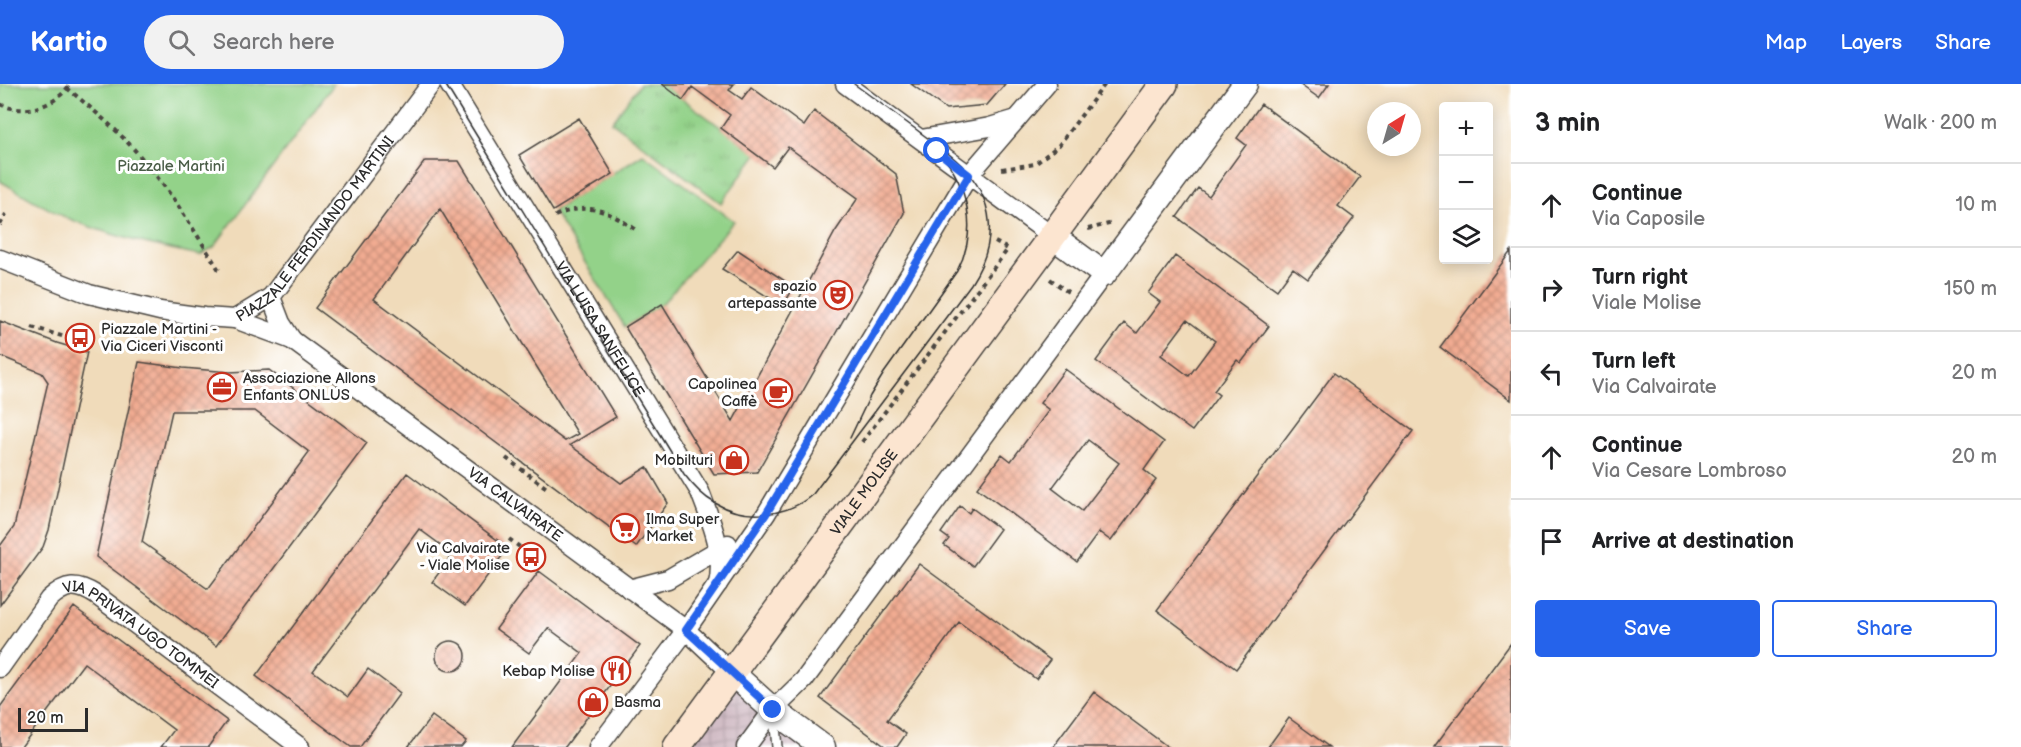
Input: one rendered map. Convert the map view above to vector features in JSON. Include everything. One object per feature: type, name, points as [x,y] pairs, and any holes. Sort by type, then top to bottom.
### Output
[{"type":"main road","name":"VIALE MOLISE","points":[[677,747],[1164,84]]},
{"type":"street","name":"PIAZZALE FERDINANDO MARTINI","points":[[0,259],[83,292],[118,302],[160,311],[235,319],[271,297],[431,84]]},
{"type":"street","name":"VIA LUISA SANFELICE","points":[[449,84],[699,492],[719,550],[722,569],[718,585]]},
{"type":"street","points":[[845,84],[1104,274]]},
{"type":"street","points":[[598,747],[686,630],[766,514],[969,175],[1047,84]]},
{"type":"street","points":[[746,747],[773,710],[804,680],[1245,84]]},
{"type":"street","points":[[921,139],[1017,119]]},
{"type":"street","name":"VIA CALVAIRATE","points":[[271,297],[281,323],[292,340]]},
{"type":"street","name":"VIA CALVAIRATE","points":[[235,319],[292,340],[686,630],[732,673]]},
{"type":"street","points":[[629,589],[668,579],[747,533],[766,514]]},
{"type":"street","name":"VIA PRIVATA UGO TOMMEI","points":[[0,668],[57,591],[65,587],[85,588],[300,747]]},
{"type":"street","points":[[732,673],[773,710],[823,747]]},
{"type":"lane","points":[[773,710],[777,747]]},
{"type":"path","points":[[969,175],[1035,164],[1059,145],[1105,84]]},
{"type":"path","points":[[0,104],[22,110],[39,107],[55,100],[68,86],[138,153],[160,180],[219,270]]},
{"type":"path","points":[[551,218],[578,208],[599,210],[619,218],[638,231]]},
{"type":"path","points":[[0,225],[6,214]]},
{"type":"path","points":[[862,442],[1010,250],[995,242]]},
{"type":"path","points":[[1049,278],[1074,297]]},
{"type":"path","points":[[32,327],[91,345]]},
{"type":"path","points":[[506,458],[548,489]]},
{"type":"path","points":[[509,538],[544,565]]},
{"type":"shaded area","points":[[733,684],[812,747],[685,747]]},
{"type":"green space","name":"Piazzale Martini","points":[[0,84],[334,84],[214,247],[200,255],[98,230],[49,209],[0,181]]},
{"type":"green space","points":[[640,84],[662,84],[757,154],[721,203],[612,122]]},
{"type":"green space","points":[[643,154],[734,221],[662,304],[625,327],[553,211]]},
{"type":"building","points":[[662,84],[734,84],[729,90],[742,99],[751,87],[804,126],[814,111],[896,174],[904,213],[757,472],[714,474],[625,327],[662,304],[733,421],[835,232],[858,198],[788,147],[773,167],[721,128],[730,115],[692,87],[683,100]]},
{"type":"building","points":[[911,84],[1005,84],[987,105],[946,109]]},
{"type":"building","points":[[1299,84],[1329,84],[1319,98]]},
{"type":"building","points":[[1261,104],[1360,177],[1338,206],[1354,218],[1308,279],[1293,268],[1277,290],[1177,217],[1198,188],[1209,196],[1246,145],[1237,138]]},
{"type":"building","points":[[579,118],[613,174],[553,211],[519,155]]},
{"type":"building","points":[[425,161],[459,161],[616,417],[570,445],[621,483],[647,467],[668,503],[636,547],[315,308]],"holes":[[[440,209],[578,434],[565,441],[374,299]]]},
{"type":"building","points":[[738,250],[794,287],[783,306],[722,269]]},
{"type":"building","points":[[1511,251],[1511,400],[1440,347]]},
{"type":"building","points":[[1175,256],[1269,326],[1241,363],[1237,360],[1214,391],[1219,395],[1192,431],[1096,361],[1124,323],[1137,333],[1160,302],[1148,293]],"holes":[[[1187,320],[1215,341],[1189,376],[1161,355]]]},
{"type":"building","points":[[0,321],[87,352],[49,530],[43,547],[0,605],[0,546],[14,527],[48,382],[42,373],[0,356]]},
{"type":"building","points":[[139,362],[230,372],[269,370],[367,443],[216,646],[96,557]],"holes":[[[172,411],[255,411],[309,452],[208,589],[142,542]]]},
{"type":"building","points":[[1065,369],[1164,442],[1144,470],[1156,480],[1111,541],[1099,532],[1077,562],[977,488],[1002,454],[1011,461],[1049,410],[1040,403]],"holes":[[[1088,440],[1119,463],[1082,511],[1052,488]]]},
{"type":"building","points":[[1334,373],[1413,431],[1236,669],[1157,610]]},
{"type":"building","points":[[407,473],[508,548],[465,606],[432,582],[453,554],[419,529],[313,671],[348,697],[368,669],[400,693],[360,747],[351,747],[256,676]]},
{"type":"building","points":[[960,506],[969,513],[972,508],[1000,529],[973,566],[944,545],[949,539],[941,533]]},
{"type":"building","points":[[919,564],[1050,660],[1036,679],[959,622],[887,720],[906,734],[897,747],[886,747],[820,698]]},
{"type":"building","points":[[539,571],[640,646],[565,747],[512,747],[582,653],[548,628],[529,653],[496,629]]},
{"type":"building","points":[[74,607],[227,721],[208,747],[161,747],[174,730],[84,663],[21,747],[0,747],[0,707]]},
{"type":"building","points":[[451,641],[457,642],[465,650],[465,662],[457,670],[451,671],[445,670],[437,662],[436,656],[437,650],[445,642]]},
{"type":"building","points":[[1511,643],[1511,747],[1434,747]]},
{"type":"building","points":[[1094,692],[1168,747],[1053,747]]},
{"type":"building","points":[[432,716],[466,741],[461,747],[408,747]]},
{"type":"building","points":[[1289,718],[1329,747],[1268,747]]},
{"type":"tram line","points":[[445,84],[684,474],[698,490],[715,503],[727,509],[752,514],[766,514],[791,508],[813,494],[971,284],[986,253],[989,222],[981,192],[972,178],[944,150],[854,84]]},
{"type":"tram line","points":[[850,438],[884,373],[957,271],[964,256],[969,225],[967,209],[958,180],[940,152]]},
{"type":"place","name":"spazio artepassante","points":[[838,295]]},
{"type":"place","name":"Piazzale Martini - Via Ciceri Visconti","points":[[80,338]]},
{"type":"place","name":"Associazione Allons Enfants ONLUS","points":[[222,387]]},
{"type":"place","name":"Capolinea Caffè","points":[[778,393]]},
{"type":"place","name":"Mobilturi","points":[[734,460]]},
{"type":"place","name":"Ilma Super Market","points":[[625,528]]},
{"type":"place","name":"Via Calvairate - Viale Molise","points":[[531,557]]},
{"type":"place","name":"Kebap Molise","points":[[616,671]]},
{"type":"place","name":"Basma","points":[[593,702]]},
{"type":"route","points":[[773,710],[686,630],[766,514],[969,175],[937,151]]}]
